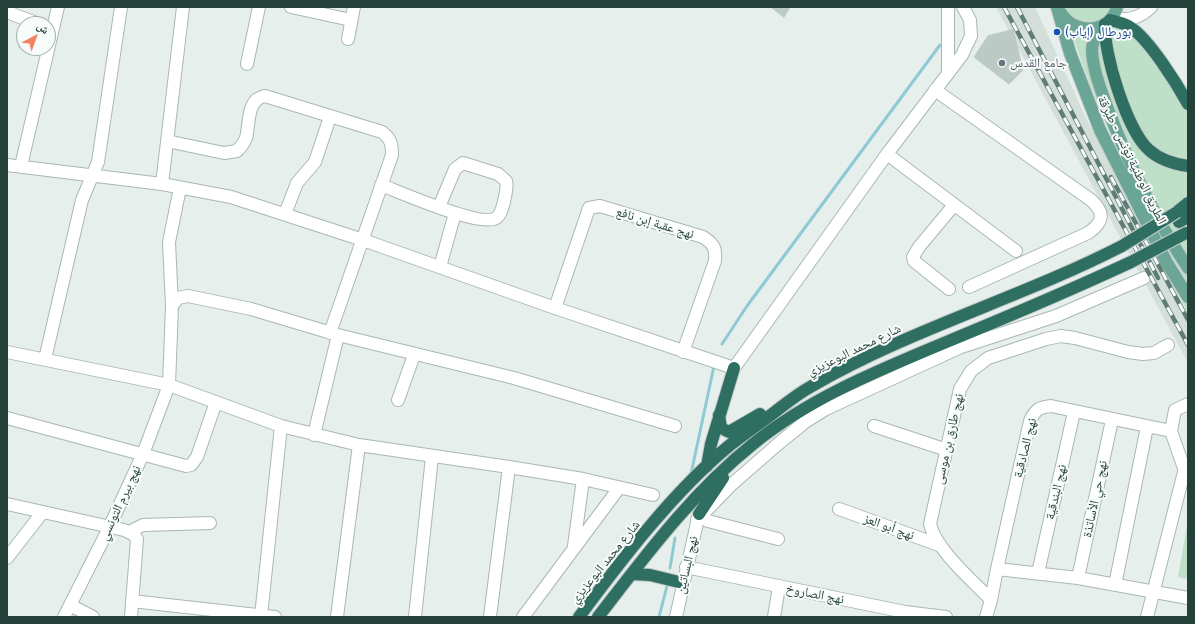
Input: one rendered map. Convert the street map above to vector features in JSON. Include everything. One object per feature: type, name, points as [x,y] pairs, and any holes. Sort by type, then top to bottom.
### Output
[{"type":"highway","points":[[1188,104],[1143,39],[1130,27],[1109,19],[1105,39],[1113,74],[1130,120],[1139,138],[1148,150],[1159,158],[1178,165],[1188,166]]},
{"type":"highway","name":"شارع محمد البوعزيزي","points":[[579,617],[650,528],[707,466],[730,445],[810,387],[848,366],[893,345],[1088,264],[1181,217],[1188,203]]},
{"type":"highway","name":"شارع محمد البوعزيزي","points":[[598,617],[664,531],[705,487],[754,443],[818,399],[886,367],[1131,262],[1187,234]]},
{"type":"highway","points":[[707,466],[719,415],[734,368]]},
{"type":"highway","points":[[719,415],[721,428],[724,431],[732,432],[770,408],[810,387]]},
{"type":"highway","points":[[699,517],[716,487],[754,443]]},
{"type":"highway","points":[[632,574],[650,575],[683,583]]},
{"type":"main road","points":[[1058,7],[1065,19],[1073,26],[1082,29],[1109,19]]},
{"type":"main road","name":"الطريق الوطنية تونس - طبرقة","points":[[1058,7],[1073,60],[1100,130],[1167,263],[1188,296]]},
{"type":"main road","name":"الطريق الوطنية تونس - طبرقة","points":[[1109,19],[1092,44],[1094,65],[1110,114],[1129,158],[1162,223],[1188,268]]},
{"type":"street","points":[[7,7],[12,14],[18,16]]},
{"type":"street","points":[[45,359],[82,200],[93,175],[101,148],[121,7]]},
{"type":"street","points":[[162,184],[183,7]]},
{"type":"street","points":[[247,64],[259,7]]},
{"type":"street","points":[[291,7],[351,20]]},
{"type":"street","points":[[348,38],[354,7]]},
{"type":"street","points":[[948,7],[948,73]]},
{"type":"street","points":[[7,164],[162,184],[231,197],[363,240],[555,308],[734,368],[888,154],[962,56],[971,36],[970,20],[964,7]]},
{"type":"street","points":[[1109,19],[1122,20],[1137,17],[1151,7]]},
{"type":"street","points":[[21,166],[45,56]]},
{"type":"street","points":[[935,90],[1091,200],[1100,210],[1102,215],[1097,226],[1088,233],[969,287]]},
{"type":"street","points":[[167,141],[224,153],[237,151],[246,138],[251,109],[254,101],[258,97],[265,96],[382,132],[388,137],[392,144],[392,155],[363,240],[334,334],[314,435]]},
{"type":"street","points":[[285,214],[297,183],[315,162],[330,117]]},
{"type":"street","points":[[888,154],[1016,251]]},
{"type":"street","points":[[381,185],[439,207],[455,213],[489,221],[496,219],[502,209],[507,186],[506,181],[498,174],[463,163],[455,169],[439,207]]},
{"type":"street","name":"نهج بيرم التونسي","points":[[64,617],[109,528],[143,454],[169,385],[172,306],[169,242],[180,188]]},
{"type":"street","points":[[949,289],[914,261],[913,257],[918,247],[954,205]]},
{"type":"street","name":"نهج عقبة إبن نافع","points":[[555,308],[589,208],[600,206],[703,237],[712,243],[716,250],[715,261],[683,352]]},
{"type":"street","points":[[440,267],[455,213]]},
{"type":"street","points":[[778,539],[708,521],[699,517],[731,485],[778,444],[805,422],[826,409],[961,347],[1056,316],[1144,278]]},
{"type":"street","points":[[172,306],[178,298],[188,296],[251,310],[414,355],[514,378],[675,426]]},
{"type":"street","name":"نهج طارق بن موسى","points":[[991,600],[939,545],[932,534],[930,524],[960,389],[971,371],[988,358],[1061,336],[1143,354],[1154,353],[1168,344]]},
{"type":"street","points":[[7,352],[169,385],[281,426],[359,445],[583,479],[619,488],[653,494]]},
{"type":"street","points":[[398,400],[414,355]]},
{"type":"street","points":[[7,418],[186,466],[191,465],[197,457],[216,402]]},
{"type":"street","points":[[1147,617],[1187,473],[1171,432],[1175,410],[1188,404]]},
{"type":"street","name":"نهج الصادقية","points":[[986,617],[1030,421],[1034,411],[1041,406],[1051,406],[1171,432]]},
{"type":"street","name":"نهج البندقية","points":[[1038,573],[1074,412]]},
{"type":"street","name":"نهج حي الأساتذة","points":[[1078,578],[1112,420]]},
{"type":"street","points":[[261,616],[281,426]]},
{"type":"street","points":[[874,426],[947,450]]},
{"type":"street","points":[[1115,585],[1147,427]]},
{"type":"street","points":[[337,617],[359,445]]},
{"type":"street","points":[[415,617],[432,457]]},
{"type":"street","points":[[494,616],[509,467]]},
{"type":"street","points":[[574,547],[583,479]]},
{"type":"street","points":[[523,617],[619,488]]},
{"type":"street","points":[[7,504],[129,532],[137,539],[131,617]]},
{"type":"street","name":"نهج أبو العز","points":[[839,509],[939,545]]},
{"type":"street","points":[[7,558],[42,513]]},
{"type":"street","name":"نهج البساتين","points":[[676,617],[686,567],[699,517]]},
{"type":"street","points":[[129,532],[142,525],[210,523]]},
{"type":"street","name":"نهج الصاروخ","points":[[686,567],[905,614],[946,617]]},
{"type":"street","points":[[996,569],[1078,578],[1188,598]]},
{"type":"street","points":[[774,617],[779,587]]},
{"type":"street","points":[[132,601],[275,617]]},
{"type":"street","points":[[70,605],[93,617]]},
{"type":"shaded area","points":[[996,7],[1035,7],[1087,120],[1140,217],[1137,218],[1188,313],[1188,363]]},
{"type":"green space","points":[[1065,7],[1120,7],[1133,30],[1141,40],[1159,60],[1188,87],[1188,313],[1137,218],[1140,217],[1128,180],[1076,46]]},
{"type":"green space","points":[[1188,520],[1188,579],[1178,577]]},
{"type":"building","points":[[771,7],[790,7],[784,17]]},
{"type":"building","name":"جامع القدس","points":[[1013,30],[1023,70],[1009,84],[974,57],[988,36]]},
{"type":"waterway","points":[[722,344],[747,306],[940,45]]},
{"type":"waterway","points":[[691,474],[714,366]]},
{"type":"waterway","points":[[670,568],[675,538]]},
{"type":"waterway","points":[[659,617],[667,586]]},
{"type":"railway","points":[[1004,7],[1188,345]]},
{"type":"railway","points":[[1017,7],[1158,278]]},
{"type":"railway","points":[[1111,177],[1188,320]]},
{"type":"place","name":"بورطال (إياب)","points":[[1057,32]]},
{"type":"place","name":"جامع القدس","points":[[1002,63]]}]
